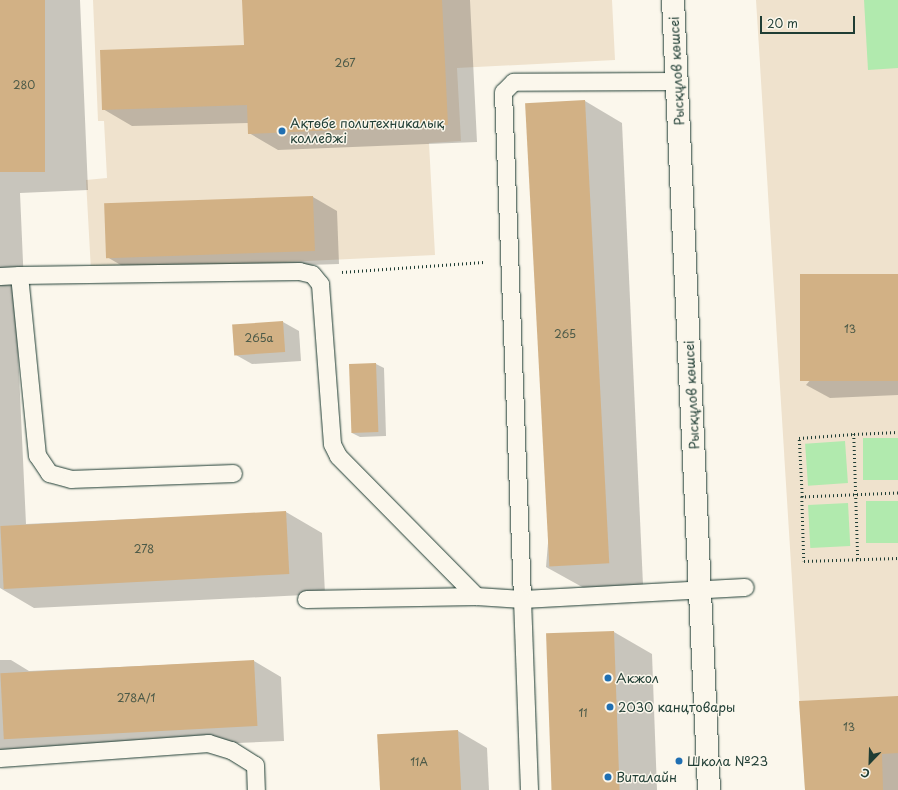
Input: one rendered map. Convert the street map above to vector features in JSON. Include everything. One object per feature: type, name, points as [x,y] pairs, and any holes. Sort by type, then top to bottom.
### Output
[{"type":"street","name":"Рысқұлов көшсеі","points":[[674,0],[709,790]]},
{"type":"lane","points":[[529,790],[503,92],[507,86],[513,82],[678,81]]},
{"type":"lane","points":[[0,276],[299,271],[312,274],[320,284],[332,444],[338,456],[476,596]]},
{"type":"lane","points":[[19,275],[37,456],[49,473],[71,479],[233,473]]},
{"type":"lane","points":[[306,599],[476,596],[522,599],[745,587]]},
{"type":"lane","points":[[0,758],[208,743],[231,750],[255,765],[256,790]]},
{"type":"path","points":[[312,274],[509,261]]},
{"type":"path","points":[[898,432],[799,438],[804,561],[898,558]]},
{"type":"path","points":[[854,434],[858,559]]},
{"type":"path","points":[[802,497],[898,493]]},
{"type":"shaded area","name":"Ақтөбе политехникалық колледжі","points":[[93,0],[612,0],[615,60],[457,68],[461,141],[429,143],[435,255],[91,271],[86,180],[107,178],[104,121],[98,121]]},
{"type":"shaded area","points":[[756,0],[898,0],[898,790],[805,790]]},
{"type":"green space","points":[[864,0],[898,0],[898,68],[868,70]]},
{"type":"green space","points":[[863,438],[898,438],[898,480],[863,480]]},
{"type":"green space","points":[[845,441],[848,483],[808,486],[805,444]]},
{"type":"green space","points":[[866,501],[898,501],[898,543],[866,543]]},
{"type":"green space","points":[[848,503],[850,546],[810,548],[808,505]]},
{"type":"building","points":[[0,0],[45,0],[45,172],[0,172]]},
{"type":"building","points":[[242,0],[442,0],[448,125],[248,134],[247,105],[102,110],[100,50],[244,45]]},
{"type":"building","points":[[585,100],[609,563],[549,567],[525,103]]},
{"type":"building","points":[[313,196],[315,251],[106,258],[104,203]]},
{"type":"building","points":[[800,274],[898,274],[898,381],[800,381]]},
{"type":"building","points":[[283,321],[285,352],[234,355],[232,325]]},
{"type":"building","points":[[376,363],[378,432],[351,433],[349,364]]},
{"type":"building","points":[[286,511],[289,574],[4,589],[0,526]]},
{"type":"building","points":[[614,631],[620,790],[552,790],[546,633]]},
{"type":"building","points":[[254,660],[257,726],[4,739],[0,673]]},
{"type":"building","points":[[898,696],[898,753],[882,754],[883,790],[805,790],[799,701]]},
{"type":"building","points":[[458,730],[461,790],[380,790],[377,734]]},
{"type":"place","name":"Ақтөбе политехникалық колледжі","points":[[282,131]]},
{"type":"place","name":"Акжол","points":[[608,678]]},
{"type":"place","name":"2030 канцтовары","points":[[610,707]]},
{"type":"place","name":"Школа №23","points":[[679,761]]},
{"type":"place","name":"Виталайн","points":[[608,777]]}]
